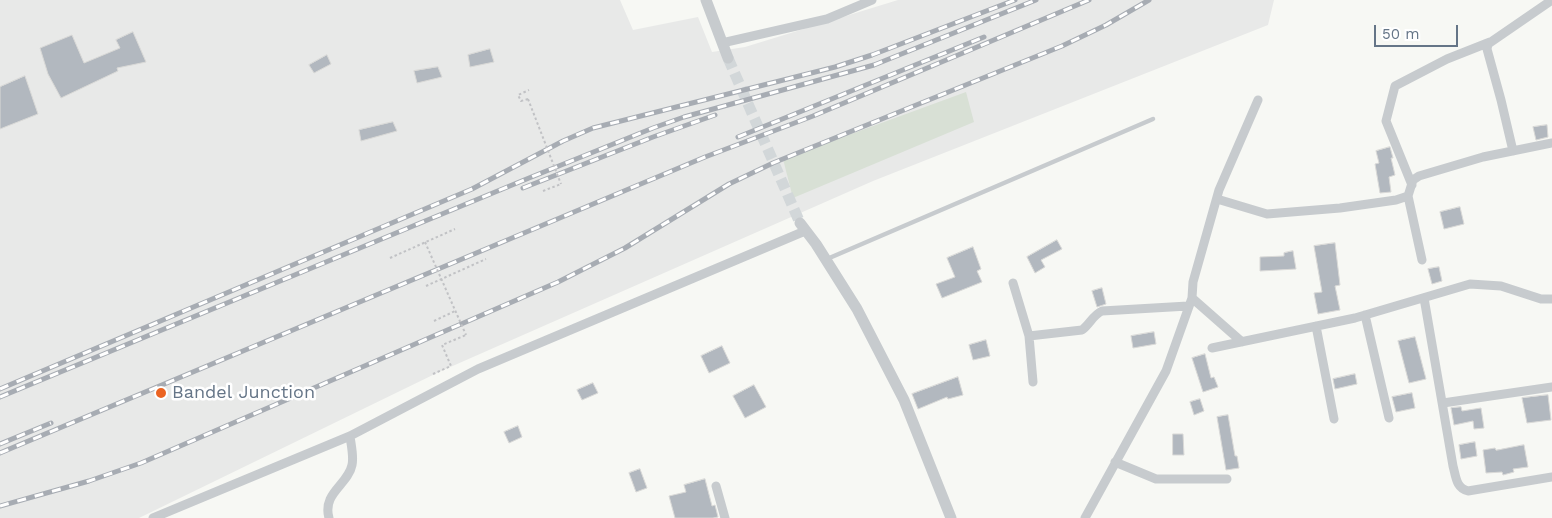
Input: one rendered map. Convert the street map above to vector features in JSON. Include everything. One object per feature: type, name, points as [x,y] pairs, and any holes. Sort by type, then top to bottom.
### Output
[{"type":"street","points":[[706,0],[728,58]]},
{"type":"street","points":[[722,43],[827,19],[861,2],[872,0]]},
{"type":"street","points":[[1412,185],[1386,121],[1395,86],[1447,59],[1490,42],[1552,0]]},
{"type":"street","points":[[1490,42],[1487,48],[1513,151]]},
{"type":"street","points":[[1085,518],[1166,371],[1190,302],[1193,282],[1217,199],[1258,100]]},
{"type":"street","points":[[1422,260],[1408,196],[1414,180],[1419,176],[1483,157],[1552,143]]},
{"type":"street","points":[[1217,199],[1267,214],[1340,208],[1396,200],[1408,196]]},
{"type":"street","points":[[153,518],[350,436],[478,369],[803,227],[857,309],[904,400],[951,518]]},
{"type":"street","points":[[1013,283],[1029,336],[1033,382]]},
{"type":"street","points":[[1212,348],[1365,315],[1470,284],[1502,286],[1542,299],[1552,299]]},
{"type":"street","points":[[1424,298],[1453,466],[1458,485],[1462,490],[1468,491],[1552,477]]},
{"type":"street","points":[[1029,336],[1082,330],[1088,326],[1096,314],[1102,312],[1190,302],[1242,342]]},
{"type":"street","points":[[1365,315],[1389,418]]},
{"type":"street","points":[[1316,326],[1334,419]]},
{"type":"street","points":[[1443,404],[1552,387]]},
{"type":"street","points":[[329,518],[327,512],[332,492],[349,474],[352,464],[350,436]]},
{"type":"street","points":[[1115,462],[1156,479],[1227,479]]},
{"type":"street","points":[[716,486],[725,518]]},
{"type":"lane","points":[[826,260],[1153,119]]},
{"type":"path","points":[[529,90],[518,94],[521,101],[528,99],[561,184],[543,191]]},
{"type":"path","points":[[390,258],[454,230]]},
{"type":"path","points":[[426,242],[466,335],[442,345],[451,366],[433,374]]},
{"type":"path","points":[[426,286],[486,260]]},
{"type":"path","points":[[434,321],[455,311]]},
{"type":"shaded area","points":[[0,0],[620,0],[633,30],[698,17],[712,52],[745,47],[898,0],[1274,0],[1268,25],[873,181],[439,372],[139,518],[0,518]]},
{"type":"shaded area","points":[[966,92],[974,122],[793,198],[783,159]]},
{"type":"building","points":[[133,32],[146,62],[117,68],[118,71],[61,98],[48,74],[40,48],[72,35],[84,63],[120,48],[116,40]]},
{"type":"building","points":[[490,49],[494,62],[470,67],[468,55]]},
{"type":"building","points":[[327,55],[331,64],[314,73],[309,65]]},
{"type":"building","points":[[438,67],[442,77],[417,83],[414,71]]},
{"type":"building","points":[[25,76],[38,114],[0,129],[0,87]]},
{"type":"building","points":[[393,122],[397,131],[361,141],[359,130]]},
{"type":"building","points":[[1547,125],[1548,137],[1536,140],[1533,127]]},
{"type":"building","points":[[1390,147],[1395,175],[1389,177],[1391,192],[1380,193],[1375,164],[1379,163],[1376,151]]},
{"type":"building","points":[[1460,207],[1464,224],[1444,229],[1440,212]]},
{"type":"building","points":[[1057,240],[1062,249],[1041,260],[1045,267],[1035,273],[1027,257]]},
{"type":"building","points":[[1335,243],[1340,285],[1335,286],[1340,310],[1318,314],[1314,293],[1322,292],[1314,246]]},
{"type":"building","points":[[973,247],[981,269],[977,271],[982,282],[942,298],[936,284],[955,277],[947,258]]},
{"type":"building","points":[[1293,251],[1296,269],[1260,271],[1260,257],[1284,256],[1284,253]]},
{"type":"building","points":[[1439,267],[1442,281],[1432,284],[1428,269]]},
{"type":"building","points":[[1102,288],[1106,304],[1097,307],[1092,291]]},
{"type":"building","points":[[1154,332],[1156,344],[1133,348],[1131,336]]},
{"type":"building","points":[[1415,337],[1426,379],[1409,383],[1398,341]]},
{"type":"building","points":[[986,340],[990,356],[973,360],[969,345]]},
{"type":"building","points":[[722,346],[730,363],[709,373],[701,356]]},
{"type":"building","points":[[1205,354],[1211,378],[1214,377],[1218,387],[1203,392],[1192,358]]},
{"type":"building","points":[[1355,374],[1357,384],[1335,389],[1333,379]]},
{"type":"building","points":[[958,377],[963,395],[948,399],[947,397],[918,409],[912,394]]},
{"type":"building","points":[[593,383],[598,393],[582,400],[577,390]]},
{"type":"building","points":[[754,385],[766,407],[745,418],[733,396]]},
{"type":"building","points":[[1412,393],[1415,408],[1396,412],[1392,397]]},
{"type":"building","points":[[1548,395],[1551,420],[1527,423],[1522,398]]},
{"type":"building","points":[[1200,399],[1204,411],[1194,415],[1190,402]]},
{"type":"building","points":[[1461,407],[1462,411],[1481,408],[1484,428],[1474,429],[1473,421],[1454,425],[1451,408]]},
{"type":"building","points":[[1228,415],[1239,468],[1226,470],[1217,417]]},
{"type":"building","points":[[518,426],[522,437],[509,443],[504,432]]},
{"type":"building","points":[[1173,434],[1183,434],[1184,455],[1173,455]]},
{"type":"building","points":[[1475,442],[1477,456],[1461,459],[1459,445]]},
{"type":"building","points":[[1524,445],[1528,467],[1513,469],[1514,472],[1503,475],[1502,472],[1486,473],[1483,450],[1495,448],[1496,450]]},
{"type":"building","points":[[640,469],[647,488],[636,492],[629,473]]},
{"type":"building","points":[[705,479],[712,506],[715,505],[718,517],[675,518],[669,496],[686,492],[684,485]]},
{"type":"tunnel","points":[[728,58],[800,223]]},
{"type":"railway","points":[[0,389],[472,189],[563,141],[593,128],[835,67],[872,55],[1015,0]]},
{"type":"railway","points":[[0,397],[653,128],[684,117],[874,65],[1036,0]]},
{"type":"railway","points":[[0,453],[705,157],[813,116],[1089,0]]},
{"type":"railway","points":[[0,506],[89,481],[141,463],[558,282],[625,248],[729,184],[773,163],[1062,46],[1106,25],[1149,0]]},
{"type":"railway","points":[[738,137],[984,37]]},
{"type":"railway","points":[[523,188],[715,115]]},
{"type":"railway","points":[[0,444],[51,423]]},
{"type":"place","name":"Bandel Junction","points":[[161,393]]}]
